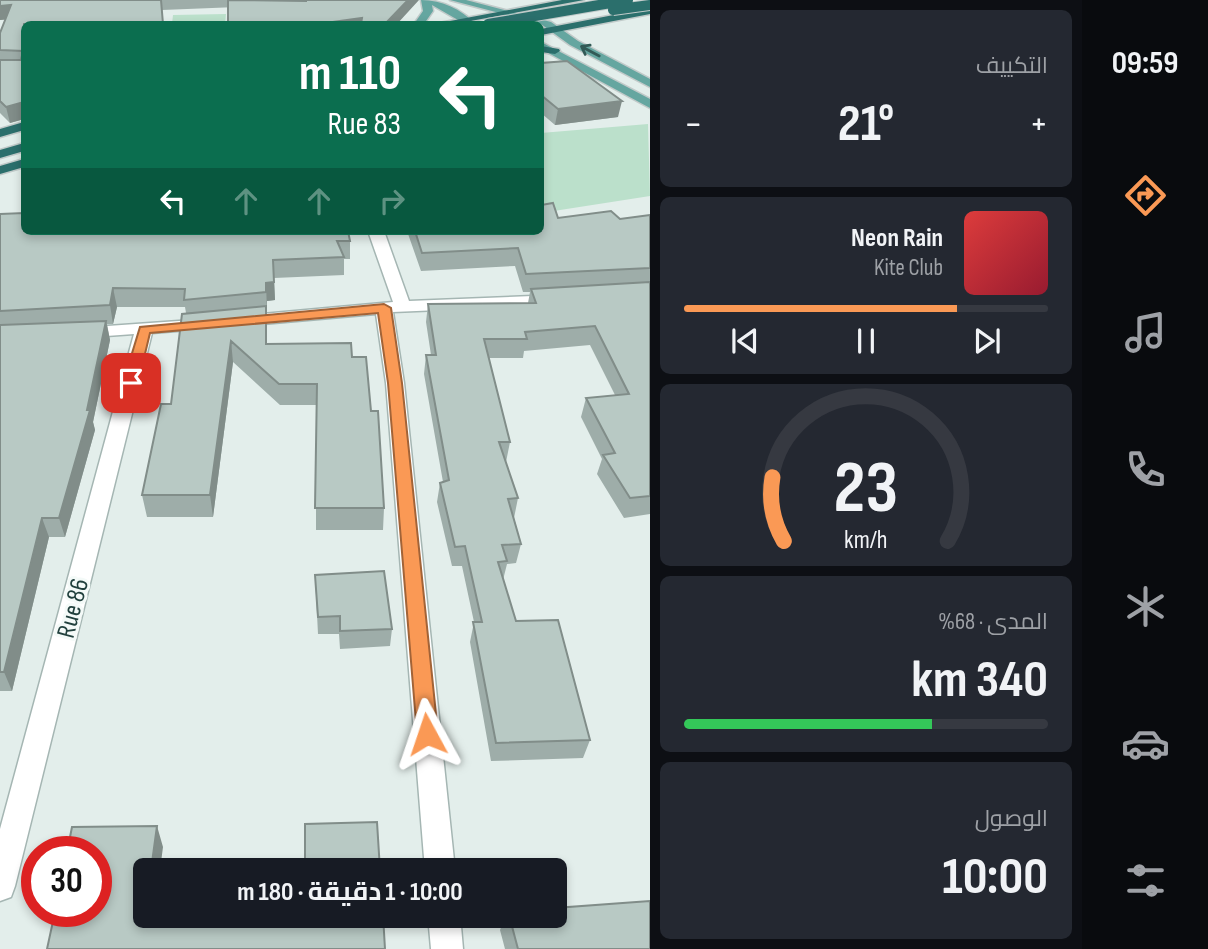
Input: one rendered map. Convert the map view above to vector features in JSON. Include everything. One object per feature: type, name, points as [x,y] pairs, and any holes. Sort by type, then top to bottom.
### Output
[{"type":"highway","points":[[472,21],[507,11],[579,0]]},
{"type":"highway","points":[[506,21],[628,0]]},
{"type":"highway","points":[[544,22],[650,5]]},
{"type":"highway","points":[[544,31],[650,13]]},
{"type":"highway","points":[[0,132],[21,127]]},
{"type":"highway","points":[[0,142],[21,136]]},
{"type":"highway","points":[[0,154],[21,148]]},
{"type":"highway","points":[[0,170],[21,164]]},
{"type":"main road","points":[[421,21],[428,11],[426,0],[507,11],[535,21]]},
{"type":"main road","points":[[451,4],[467,21]]},
{"type":"main road","points":[[544,24],[558,29],[574,43],[650,84]]},
{"type":"main road","points":[[544,48],[555,51],[650,104]]},
{"type":"street","points":[[377,235],[393,307],[396,396],[439,858]]},
{"type":"street","points":[[66,334],[144,330],[393,307],[569,299]]},
{"type":"street","name":"Rue 86","points":[[0,886],[144,330]]},
{"type":"street","points":[[445,928],[447,949]]},
{"type":"green space","points":[[226,14],[225,21],[172,21],[173,15]]},
{"type":"green space","points":[[648,124],[650,196],[544,213],[544,133]]},
{"type":"building","points":[[0,0],[161,0],[163,21],[21,21],[21,51],[0,50],[0,33],[11,5],[0,6]]},
{"type":"building","points":[[228,0],[408,0],[388,21],[362,21],[362,18],[340,21],[228,21]]},
{"type":"building","points":[[0,60],[21,60],[21,103],[6,107],[0,101]]},
{"type":"building","points":[[567,61],[622,101],[558,109],[544,97],[544,63]]},
{"type":"building","points":[[553,203],[558,218],[611,211],[620,219],[650,215],[650,268],[526,274],[518,248],[422,253],[416,235],[544,235],[544,204]]},
{"type":"building","points":[[21,213],[21,235],[349,235],[350,241],[337,241],[344,257],[273,260],[274,282],[266,283],[266,292],[184,300],[185,289],[113,288],[110,305],[0,311],[0,214]]},
{"type":"building","points":[[650,282],[650,496],[630,498],[603,455],[615,453],[586,398],[629,394],[595,326],[525,332],[527,339],[484,339],[510,442],[499,442],[518,498],[508,499],[521,544],[502,545],[507,561],[498,562],[516,621],[558,620],[590,740],[496,743],[473,622],[482,622],[465,546],[455,547],[440,483],[449,480],[426,355],[436,355],[428,304],[536,303],[531,289]]},
{"type":"building","points":[[266,306],[266,344],[351,343],[352,357],[366,357],[371,411],[378,411],[384,508],[315,508],[317,384],[279,384],[231,341],[210,495],[142,495],[161,404],[171,404],[182,314]]},
{"type":"building","points":[[106,321],[87,410],[90,410],[59,518],[42,518],[4,672],[0,672],[0,325]]},
{"type":"building","points":[[384,571],[392,629],[340,631],[340,616],[318,617],[315,575]]},
{"type":"building","points":[[377,822],[379,858],[305,858],[305,824]]},
{"type":"building","points":[[157,826],[153,858],[133,858],[133,928],[384,928],[385,949],[47,949],[52,927],[112,927],[112,836],[70,836],[72,827]]},
{"type":"building","points":[[650,901],[650,949],[518,949],[512,928],[567,928],[567,907]]},
{"type":"route","points":[[131,383],[144,330],[384,308],[395,383],[427,734]]}]
